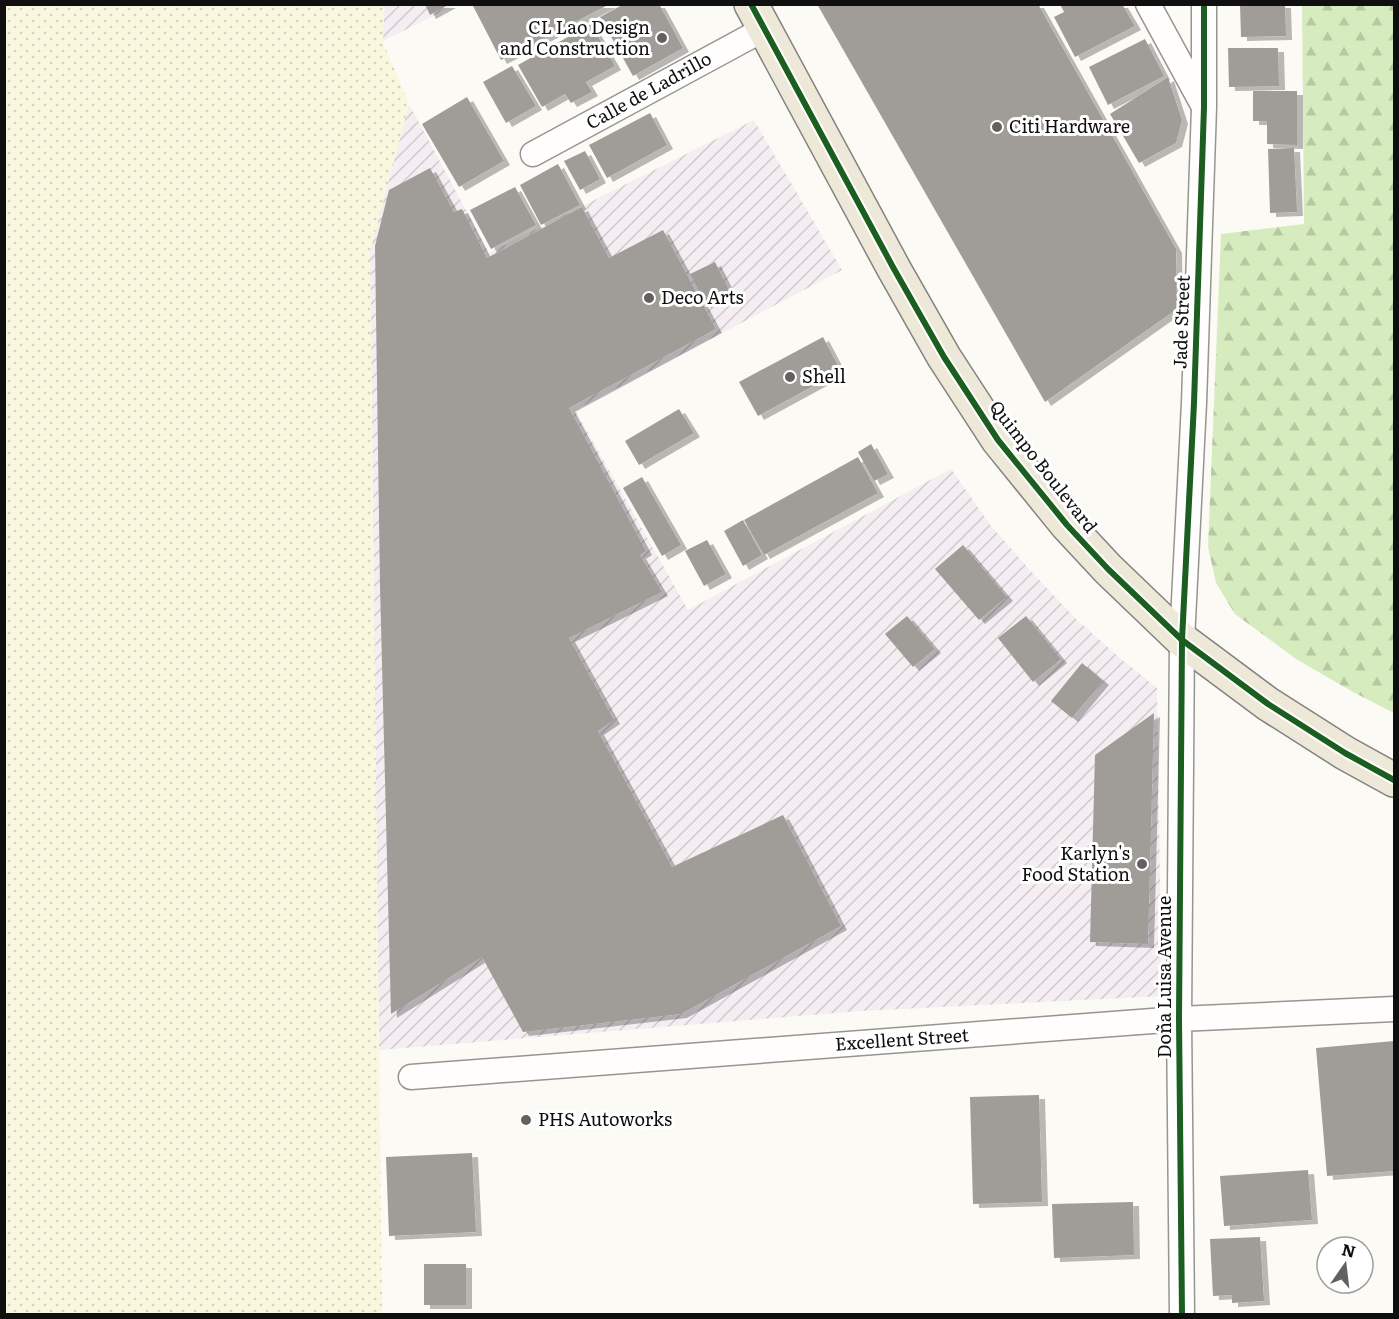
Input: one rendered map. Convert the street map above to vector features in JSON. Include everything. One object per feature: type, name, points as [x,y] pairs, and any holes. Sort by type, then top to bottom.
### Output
[{"type":"main road","name":"Quimpo Boulevard","points":[[757,17],[938,347],[998,440],[1066,525],[1182,640],[1268,704],[1345,753],[1395,780]]},
{"type":"street","points":[[1148,4],[1204,107]]},
{"type":"street","name":"Jade Street","points":[[1182,640],[1194,403],[1204,107],[1204,4]]},
{"type":"street","name":"Calle de Ladrillo","points":[[533,154],[757,17]]},
{"type":"street","name":"Doña Luisa Avenue","points":[[1182,640],[1179,1019],[1182,1314]]},
{"type":"street","name":"Excellent Street","points":[[411,1077],[1179,1019],[1395,1009]]},
{"type":"shaded area","points":[[5,4],[384,5],[383,42],[409,104],[370,251],[382,1314],[5,1314]]},
{"type":"shaded area","points":[[384,5],[455,5],[383,41]]},
{"type":"shaded area","points":[[409,104],[489,253],[754,120],[842,270],[575,410],[688,610],[951,469],[991,526],[1076,619],[1157,688],[1162,996],[860,1011],[379,1050],[370,251]]},
{"type":"green space","points":[[1302,5],[1394,5],[1394,713],[1296,659],[1235,614],[1216,583],[1208,547],[1221,234],[1304,224]]},
{"type":"building","points":[[425,4],[450,4],[430,15]]},
{"type":"building","points":[[472,4],[610,4],[501,60]]},
{"type":"building","points":[[624,4],[659,4],[683,48],[633,76],[600,17]]},
{"type":"building","name":"Citi Hardware","points":[[817,4],[1038,4],[1176,249],[1177,309],[1045,402]]},
{"type":"building","points":[[1060,4],[1122,4],[1135,26],[1075,57],[1054,17],[1064,12]]},
{"type":"building","points":[[1240,4],[1285,4],[1286,36],[1241,37]]},
{"type":"building","points":[[591,24],[615,66],[586,82],[592,92],[571,103],[565,94],[542,107],[518,65]]},
{"type":"building","points":[[1145,39],[1164,76],[1108,105],[1089,67]]},
{"type":"building","points":[[1228,48],[1278,48],[1279,86],[1229,87]]},
{"type":"building","points":[[512,66],[536,106],[506,123],[483,82]]},
{"type":"building","points":[[1168,77],[1182,120],[1176,143],[1139,163],[1110,114]]},
{"type":"building","points":[[1253,91],[1297,91],[1297,145],[1267,144],[1267,121],[1253,121]]},
{"type":"building","points":[[467,97],[504,161],[459,187],[422,124]]},
{"type":"building","points":[[650,113],[667,145],[607,178],[589,145]]},
{"type":"building","points":[[1294,148],[1297,212],[1270,213],[1268,149]]},
{"type":"building","points":[[585,151],[600,179],[580,190],[564,161]]},
{"type":"building","points":[[558,164],[580,205],[541,225],[520,185]]},
{"type":"building","points":[[430,168],[454,212],[462,209],[487,258],[582,207],[609,258],[663,230],[716,329],[569,408],[646,551],[640,555],[662,592],[569,638],[614,720],[598,731],[672,867],[783,815],[841,926],[681,1014],[523,1032],[482,957],[391,1014],[380,586],[375,246],[389,190]]},
{"type":"building","points":[[515,187],[536,225],[491,249],[470,210]]},
{"type":"building","points":[[715,262],[730,292],[705,304],[690,274]]},
{"type":"building","name":"Shell","points":[[823,337],[841,371],[758,416],[739,382]]},
{"type":"building","points":[[679,409],[694,433],[639,465],[625,441]]},
{"type":"building","points":[[871,444],[888,474],[874,481],[858,452]]},
{"type":"building","points":[[858,457],[878,493],[764,555],[744,520]]},
{"type":"building","points":[[642,477],[681,545],[662,556],[623,488]]},
{"type":"building","points":[[743,520],[762,555],[743,566],[724,531]]},
{"type":"building","points":[[707,540],[726,574],[704,586],[685,551]]},
{"type":"building","points":[[963,545],[1007,597],[979,620],[935,569]]},
{"type":"building","points":[[907,616],[935,649],[913,667],[885,634]]},
{"type":"building","points":[[1026,616],[1061,659],[1033,682],[998,638]]},
{"type":"building","points":[[1082,663],[1103,681],[1072,718],[1051,701]]},
{"type":"building","points":[[1154,713],[1148,944],[1090,942],[1095,755]]},
{"type":"building","points":[[1394,1041],[1394,1171],[1327,1176],[1316,1048]]},
{"type":"building","points":[[1039,1095],[1042,1202],[973,1204],[970,1097]]},
{"type":"building","points":[[472,1153],[476,1232],[389,1236],[386,1157]]},
{"type":"building","points":[[1308,1170],[1312,1220],[1224,1226],[1220,1176]]},
{"type":"building","points":[[1133,1202],[1134,1255],[1054,1258],[1052,1204]]},
{"type":"building","points":[[1260,1237],[1264,1301],[1232,1303],[1232,1295],[1213,1296],[1210,1239]]},
{"type":"building","points":[[424,1264],[466,1264],[466,1305],[424,1305]]},
{"type":"cycle path","points":[[751,4],[944,357],[998,440],[1067,525],[1108,569],[1182,640],[1268,704],[1345,753],[1394,780]]},
{"type":"cycle path","points":[[1182,1314],[1179,1019],[1182,640],[1194,403],[1204,107],[1204,4]]},
{"type":"place","name":"CL Lao Design and Construction","points":[[662,38]]},
{"type":"place","name":"Citi Hardware","points":[[997,127]]},
{"type":"place","name":"Deco Arts","points":[[649,298]]},
{"type":"place","name":"Shell","points":[[790,377]]},
{"type":"place","name":"Karlyn's Food Station","points":[[1142,864]]},
{"type":"place","name":"PHS Autoworks","points":[[526,1120]]}]
